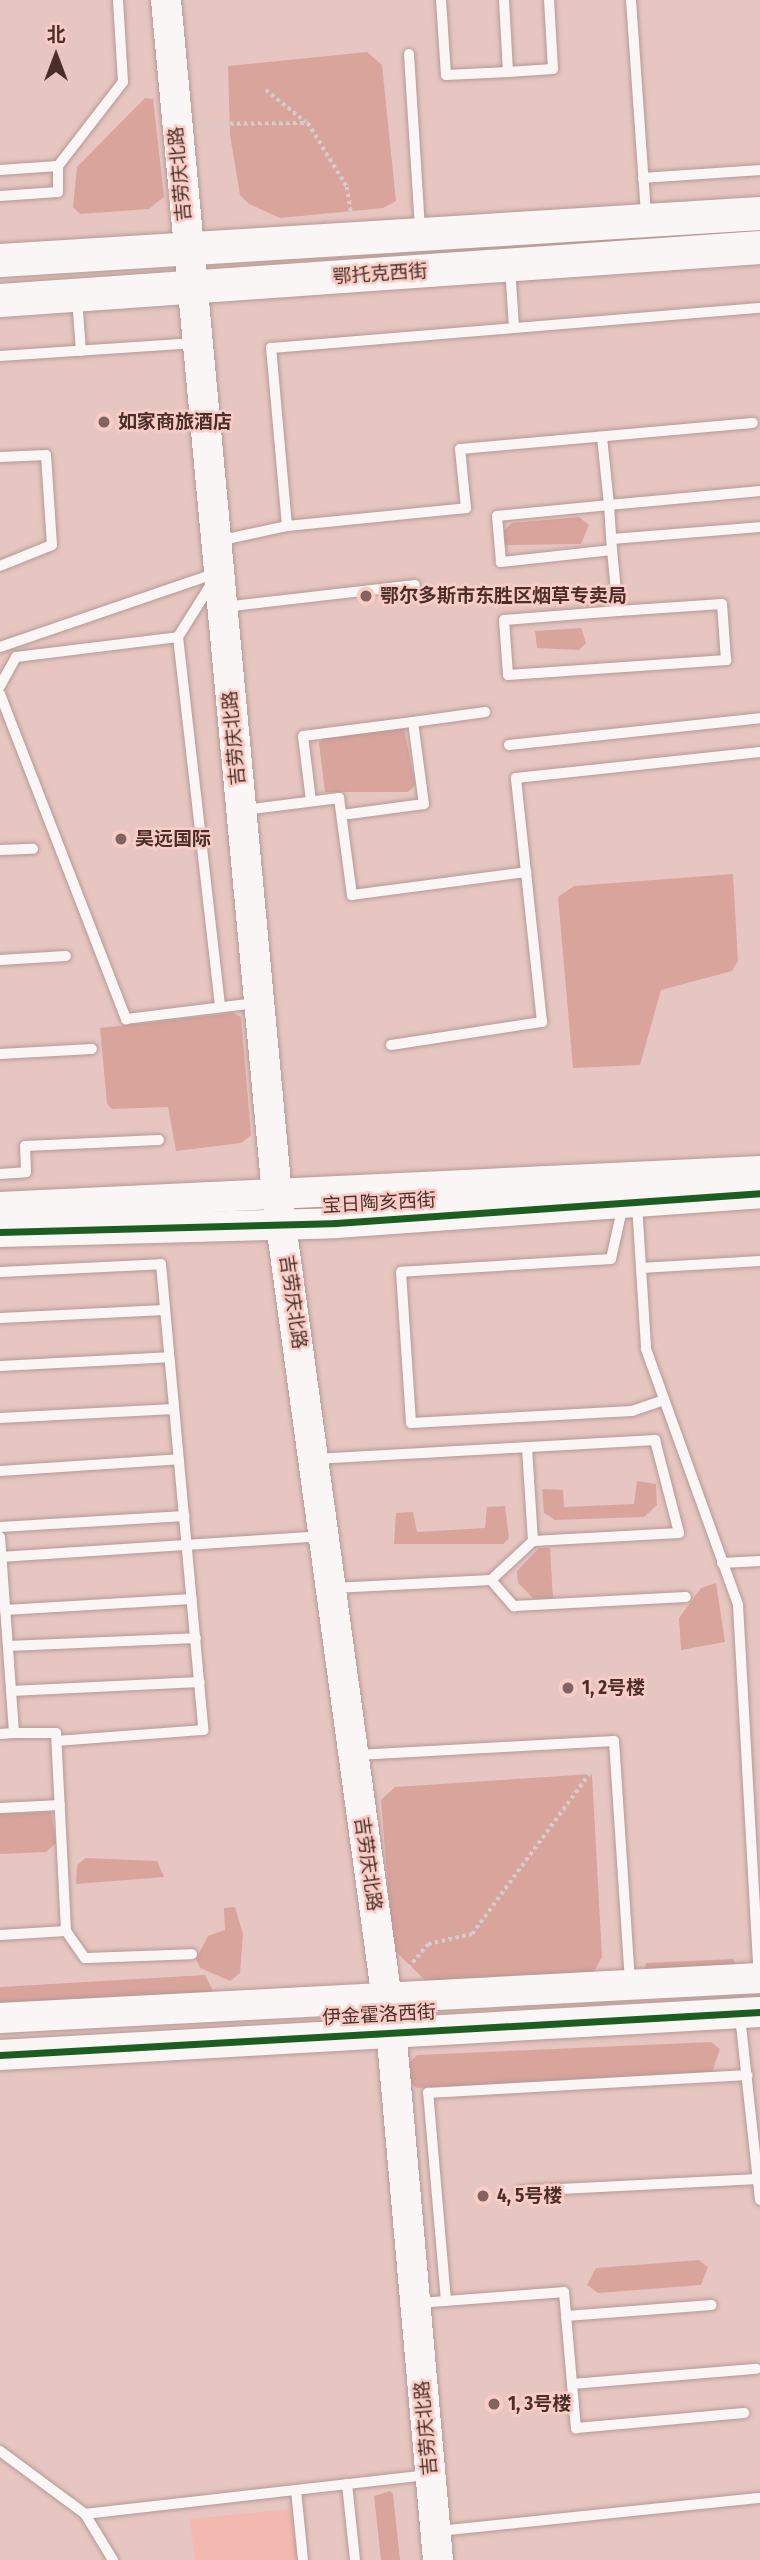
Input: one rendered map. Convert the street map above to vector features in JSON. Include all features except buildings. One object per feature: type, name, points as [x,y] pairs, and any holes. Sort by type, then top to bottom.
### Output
[{"type":"main road","name":"鄂托克西街","points":[[0,260],[760,213]]},
{"type":"main road","name":"鄂托克西街","points":[[0,300],[760,247]]},
{"type":"street","name":"吉劳庆北路","points":[[166,0],[185,247],[280,1209],[391,2029],[437,2546]]},
{"type":"street","name":"宝日陶亥西街","points":[[0,1232],[760,1171]]},
{"type":"street","name":"宝日陶亥西街","points":[[0,1207],[280,1209],[630,1202],[760,1193]]},
{"type":"street","name":"伊金霍洛西街","points":[[0,2018],[386,1994],[759,1978]]},
{"type":"street","name":"伊金霍洛西街","points":[[0,2055],[391,2029],[750,2013]]},
{"type":"lane","points":[[0,196],[58,192],[58,166],[123,82],[118,0]]},
{"type":"lane","points":[[442,0],[446,75],[553,69],[549,0]]},
{"type":"lane","points":[[504,0],[508,72]]},
{"type":"lane","points":[[631,0],[646,220]]},
{"type":"lane","points":[[408,54],[420,234]]},
{"type":"lane","points":[[0,170],[58,166]]},
{"type":"lane","points":[[643,178],[760,170]]},
{"type":"lane","points":[[510,264],[514,328]]},
{"type":"lane","points":[[77,295],[81,351]]},
{"type":"lane","points":[[287,526],[271,348],[760,308]]},
{"type":"lane","points":[[0,356],[196,343]]},
{"type":"lane","points":[[215,541],[287,526],[466,508],[460,449],[753,424]]},
{"type":"lane","points":[[602,437],[618,611]]},
{"type":"lane","points":[[0,457],[46,455],[52,545],[0,566]]},
{"type":"lane","points":[[760,491],[497,516],[501,562],[760,527]]},
{"type":"lane","points":[[218,572],[178,637],[220,1007]]},
{"type":"lane","points":[[0,647],[218,572]]},
{"type":"lane","points":[[222,608],[415,585]]},
{"type":"lane","points":[[722,604],[726,660],[508,676],[504,620],[618,611],[722,604]]},
{"type":"lane","points":[[0,686],[16,657],[178,637]]},
{"type":"lane","points":[[0,694],[126,1019],[259,1003]]},
{"type":"lane","points":[[311,802],[303,736],[485,712]]},
{"type":"lane","points":[[509,745],[760,718]]},
{"type":"lane","points":[[342,815],[424,804],[414,722]]},
{"type":"lane","points":[[391,1045],[542,1022],[516,778],[760,751]]},
{"type":"lane","points":[[241,811],[340,798],[352,895],[526,872]]},
{"type":"lane","points":[[0,850],[33,849]]},
{"type":"lane","points":[[0,960],[66,956]]},
{"type":"lane","points":[[0,1054],[92,1049]]},
{"type":"lane","points":[[0,1174],[26,1172],[25,1146],[159,1140]]},
{"type":"lane","points":[[630,1202],[641,1268],[646,1349],[738,1605],[759,1978]]},
{"type":"lane","points":[[630,1202],[611,1259],[401,1272],[411,1423],[632,1411],[664,1400]]},
{"type":"lane","points":[[641,1268],[760,1261]]},
{"type":"lane","points":[[0,1272],[161,1264],[203,1730],[57,1741]]},
{"type":"lane","points":[[0,1318],[165,1310]]},
{"type":"lane","points":[[0,1366],[169,1357]]},
{"type":"lane","points":[[0,1418],[174,1409]]},
{"type":"lane","points":[[314,1459],[655,1440],[679,1533],[533,1541],[491,1580],[332,1588]]},
{"type":"lane","points":[[527,1447],[533,1541]]},
{"type":"lane","points":[[0,1471],[179,1459]]},
{"type":"lane","points":[[0,1527],[185,1516]]},
{"type":"lane","points":[[1,1557],[188,1547],[324,1535]]},
{"type":"lane","points":[[0,1537],[14,1734]]},
{"type":"lane","points":[[723,1563],[760,1561]]},
{"type":"lane","points":[[491,1580],[514,1606],[686,1597]]},
{"type":"lane","points":[[5,1610],[192,1599]]},
{"type":"lane","points":[[8,1647],[196,1637]]},
{"type":"lane","points":[[11,1691],[200,1682]]},
{"type":"lane","points":[[0,1734],[56,1732],[66,1931],[85,1958],[192,1954]]},
{"type":"lane","points":[[354,1755],[614,1741],[630,1984]]},
{"type":"lane","points":[[0,1808],[60,1805]]},
{"type":"lane","points":[[0,1935],[66,1931]]},
{"type":"lane","points":[[750,2013],[747,2075],[760,2200]]},
{"type":"lane","points":[[446,2301],[428,2093],[747,2075]]},
{"type":"lane","points":[[521,2192],[758,2179]]},
{"type":"lane","points":[[415,2303],[564,2292],[576,2428],[744,2413]]},
{"type":"lane","points":[[566,2316],[712,2305]]},
{"type":"lane","points":[[572,2384],[755,2369]]},
{"type":"lane","points":[[1,2453],[85,2514],[113,2560]]},
{"type":"lane","points":[[85,2514],[431,2475]]},
{"type":"lane","points":[[347,2484],[355,2560]]},
{"type":"lane","points":[[296,2490],[303,2560]]},
{"type":"lane","points":[[437,2546],[760,2498]]},
{"type":"path","points":[[266,90],[308,123],[347,187],[355,239]]},
{"type":"path","points":[[176,125],[308,123]]},
{"type":"path","points":[[386,1994],[428,1944],[472,1934],[614,1741]]},
{"type":"shaded area","points":[[367,52],[382,65],[396,201],[383,208],[280,218],[249,204],[240,195],[230,135],[228,66]]},
{"type":"shaded area","points":[[145,98],[153,99],[164,197],[149,209],[80,214],[73,207],[77,167]]},
{"type":"shaded area","points":[[579,517],[589,525],[581,544],[504,545],[504,530],[512,523]]},
{"type":"shaded area","points":[[581,628],[586,643],[579,650],[537,648],[535,631]]},
{"type":"shaded area","points":[[404,727],[415,785],[408,792],[325,792],[319,743],[325,736]]},
{"type":"shaded area","points":[[733,874],[738,961],[732,971],[661,990],[640,1065],[573,1068],[558,897],[574,886]]},
{"type":"shaded area","points":[[233,1013],[241,1017],[251,1135],[241,1143],[176,1151],[168,1107],[112,1109],[107,1104],[100,1028]]},
{"type":"shaded area","points":[[637,1481],[656,1484],[657,1505],[644,1517],[555,1520],[544,1513],[542,1489],[563,1490],[564,1507],[634,1504]]},
{"type":"shaded area","points":[[505,1506],[509,1538],[503,1544],[394,1544],[396,1513],[413,1512],[417,1532],[485,1528],[487,1507]]},
{"type":"shaded area","points":[[539,1548],[550,1548],[553,1598],[534,1599],[518,1583],[517,1571]]},
{"type":"shaded area","points":[[716,1583],[725,1642],[681,1650],[679,1618],[701,1588]]},
{"type":"shaded area","points":[[592,1774],[602,1957],[591,1977],[428,1983],[393,1949],[381,1800],[395,1787]]},
{"type":"shaded area","points":[[51,1812],[56,1843],[46,1852],[0,1854],[0,1814]]},
{"type":"shaded area","points":[[86,1858],[157,1861],[164,1877],[76,1884],[77,1865]]},
{"type":"shaded area","points":[[235,1907],[243,1934],[240,1973],[230,1981],[200,1968],[196,1959],[208,1936],[225,1930],[224,1908]]},
{"type":"shaded area","points":[[733,1959],[736,1967],[644,1973],[646,1963]]},
{"type":"shaded area","points":[[205,1975],[214,1993],[0,2013],[0,1987]]},
{"type":"shaded area","points":[[711,2042],[720,2049],[712,2072],[417,2088],[408,2081],[408,2064],[417,2055]]},
{"type":"shaded area","points":[[699,2260],[708,2267],[701,2285],[598,2293],[587,2285],[596,2268]]},
{"type":"shaded area","points":[[390,2491],[393,2494],[400,2560],[381,2560],[374,2496]]},
{"type":"shaded area","points":[[292,2509],[298,2560],[195,2560],[190,2519]]},
{"type":"cycle path","points":[[0,1232],[336,1223],[760,1193]]},
{"type":"cycle path","points":[[0,2055],[760,2012]]},
{"type":"place","name":"如家商旅酒店","points":[[104,422]]},
{"type":"place","name":"鄂尔多斯市东胜区烟草专卖局","points":[[366,596]]},
{"type":"place","name":"昊远国际","points":[[121,839]]},
{"type":"place","name":"1, 2号楼","points":[[568,1688]]},
{"type":"place","name":"4, 5号楼","points":[[483,2196]]},
{"type":"place","name":"1, 3号楼","points":[[494,2404]]}]
